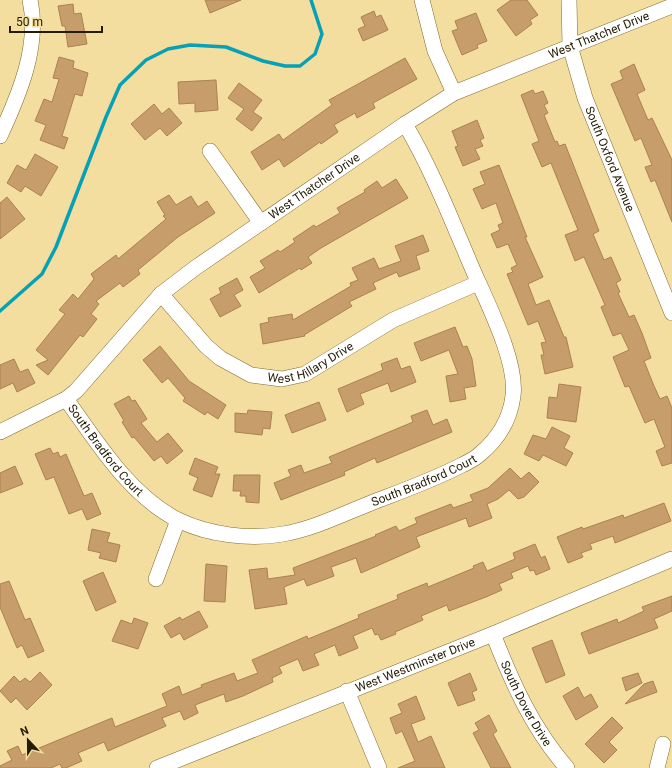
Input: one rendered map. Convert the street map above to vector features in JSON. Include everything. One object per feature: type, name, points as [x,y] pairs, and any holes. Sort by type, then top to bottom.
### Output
[{"type":"street","points":[[0,136],[11,112],[30,51],[32,29],[30,0]]},
{"type":"street","points":[[422,0],[435,51],[454,93]]},
{"type":"street","name":"South Oxford Avenue","points":[[569,0],[570,46],[585,98],[672,313]]},
{"type":"street","name":"West Thatcher Drive","points":[[0,432],[66,399],[89,377],[161,294],[195,268],[405,124],[454,93],[672,6]]},
{"type":"street","name":"South Bradford Court","points":[[66,399],[102,448],[132,485],[149,500],[178,520],[207,530],[246,536],[283,534],[311,526],[443,475],[478,456],[490,445],[506,422],[513,395],[512,377],[506,351],[478,283],[423,154],[405,124]]},
{"type":"street","points":[[210,151],[260,223]]},
{"type":"street","name":"West Hillary Drive","points":[[161,294],[206,346],[220,358],[251,376],[282,379],[305,374],[393,320],[478,283]]},
{"type":"street","points":[[156,579],[178,520]]},
{"type":"street","name":"West Westminster Drive","points":[[157,768],[493,634],[672,559]]},
{"type":"street","name":"South Dover Drive","points":[[493,634],[525,709],[553,752],[567,768]]},
{"type":"street","points":[[347,691],[379,768]]},
{"type":"street","points":[[657,768],[663,744]]},
{"type":"building","points":[[205,0],[241,0],[210,13]]},
{"type":"building","points":[[511,0],[527,0],[538,15],[530,20],[532,24],[516,36],[497,10]]},
{"type":"building","points":[[73,4],[74,14],[81,13],[87,44],[68,47],[65,26],[62,26],[58,6]]},
{"type":"building","points":[[374,11],[376,17],[381,15],[388,30],[363,41],[358,29],[365,26],[361,17]]},
{"type":"building","points":[[476,13],[487,41],[477,45],[478,48],[462,55],[452,31],[458,29],[455,21]]},
{"type":"building","points":[[59,57],[74,61],[73,68],[88,73],[82,96],[75,94],[62,136],[68,138],[64,149],[40,140],[46,125],[35,121],[44,99],[52,102],[59,79],[53,78]]},
{"type":"building","points":[[405,58],[417,79],[373,103],[375,108],[357,118],[355,113],[334,125],[338,132],[321,144],[320,142],[284,167],[279,159],[262,170],[251,152],[279,134],[283,140],[332,105],[329,100]]},
{"type":"building","points":[[634,64],[645,90],[637,94],[648,120],[652,118],[672,160],[672,222],[655,180],[651,182],[645,167],[652,165],[641,138],[635,141],[611,84],[623,79],[620,71]]},
{"type":"building","points":[[216,80],[218,110],[195,112],[195,103],[179,104],[178,82]]},
{"type":"building","points":[[239,83],[262,100],[253,112],[262,118],[252,131],[236,119],[244,109],[228,98]]},
{"type":"building","points":[[533,90],[535,94],[543,91],[548,103],[544,105],[548,113],[544,115],[555,142],[557,141],[559,146],[565,144],[599,231],[593,234],[604,260],[611,257],[621,280],[616,283],[620,292],[618,293],[629,317],[634,315],[642,333],[651,358],[644,361],[654,386],[660,399],[667,396],[672,408],[672,463],[662,466],[656,451],[665,447],[654,419],[645,423],[629,386],[625,387],[613,357],[629,350],[621,333],[613,336],[601,307],[605,305],[584,257],[575,261],[565,235],[578,230],[551,163],[542,167],[532,144],[539,141],[521,95]]},
{"type":"building","points":[[154,104],[162,114],[169,108],[182,123],[167,136],[160,128],[145,140],[131,124]]},
{"type":"building","points":[[477,120],[484,138],[480,140],[483,146],[475,149],[480,159],[463,166],[455,147],[458,146],[452,131]]},
{"type":"building","points":[[35,154],[58,167],[41,196],[25,186],[21,192],[7,183],[17,165],[26,170]]},
{"type":"building","points":[[499,165],[527,237],[525,237],[543,277],[528,284],[536,305],[549,300],[564,337],[566,337],[573,367],[545,374],[541,355],[544,355],[541,343],[546,342],[538,321],[528,325],[507,274],[513,272],[511,268],[517,265],[508,244],[497,248],[491,234],[500,230],[498,225],[503,223],[496,203],[482,209],[473,189],[485,184],[480,172]]},
{"type":"building","points":[[396,179],[408,198],[321,248],[308,257],[312,263],[301,270],[300,268],[259,293],[250,277],[265,268],[260,261],[278,250],[280,252],[295,242],[293,239],[314,225],[316,227],[340,213],[337,208],[365,192],[364,190],[377,181],[382,188]]},
{"type":"building","points":[[169,195],[176,205],[191,196],[198,207],[207,201],[215,213],[178,237],[138,270],[140,274],[123,287],[120,283],[96,301],[99,304],[91,314],[97,319],[83,337],[80,335],[48,375],[36,365],[48,360],[36,350],[65,314],[59,310],[73,294],[78,299],[94,279],[91,274],[116,255],[118,259],[166,219],[163,216],[165,215],[157,202]]},
{"type":"building","points":[[7,197],[25,219],[0,239],[0,203]]},
{"type":"building","points":[[423,235],[429,251],[416,256],[420,269],[399,277],[397,272],[373,283],[376,289],[349,302],[352,306],[304,335],[305,336],[263,344],[260,324],[269,322],[268,318],[292,314],[293,320],[351,286],[350,283],[358,280],[352,268],[374,258],[379,269],[401,261],[395,246]]},
{"type":"building","points":[[237,278],[243,290],[234,295],[241,306],[220,317],[210,299],[221,293],[219,288]]},
{"type":"building","points":[[455,327],[463,347],[467,346],[472,359],[476,386],[464,388],[466,399],[450,402],[446,376],[458,374],[449,350],[421,361],[414,343]]},
{"type":"building","points":[[160,346],[189,381],[226,405],[218,419],[207,412],[205,415],[183,401],[185,398],[168,378],[162,383],[143,360]]},
{"type":"building","points":[[397,358],[401,369],[410,366],[416,382],[391,392],[388,383],[360,394],[364,404],[347,412],[338,389],[383,370],[381,364]]},
{"type":"building","points":[[14,359],[20,372],[28,369],[35,383],[17,392],[13,383],[0,389],[0,365]]},
{"type":"building","points":[[559,384],[581,387],[576,422],[547,418],[549,397],[557,398]]},
{"type":"building","points":[[129,396],[132,401],[135,400],[147,419],[141,423],[157,442],[168,433],[183,451],[167,464],[161,456],[154,461],[134,437],[132,438],[122,422],[124,421],[114,404]]},
{"type":"building","points":[[319,402],[326,420],[292,433],[285,415]]},
{"type":"building","points":[[248,410],[272,412],[270,429],[263,428],[262,435],[235,432],[235,413],[247,414]]},
{"type":"building","points":[[427,410],[433,425],[447,419],[452,432],[377,463],[375,458],[344,472],[345,475],[281,500],[274,483],[291,476],[288,470],[301,465],[304,473],[332,463],[329,457],[413,422],[411,416]]},
{"type":"building","points":[[552,427],[570,436],[564,448],[573,453],[566,466],[543,455],[539,461],[524,454],[533,435],[546,439]]},
{"type":"building","points":[[50,448],[53,454],[58,452],[60,457],[66,454],[84,496],[92,493],[101,514],[87,520],[82,509],[69,514],[54,477],[46,480],[35,454]]},
{"type":"building","points":[[195,458],[218,467],[215,474],[220,474],[212,497],[193,490],[198,478],[189,474]]},
{"type":"building","points":[[15,466],[23,484],[0,493],[0,473]]},
{"type":"building","points":[[510,468],[521,479],[529,472],[539,482],[524,497],[518,499],[509,490],[498,499],[487,504],[492,518],[469,527],[466,518],[416,537],[420,547],[361,573],[356,558],[331,567],[334,576],[307,586],[304,579],[284,587],[287,604],[255,609],[249,570],[267,568],[268,579],[295,575],[293,568],[376,536],[375,535],[396,526],[399,531],[417,523],[415,518],[451,504],[453,508],[473,501],[470,495],[488,488]]},
{"type":"building","points":[[234,475],[260,475],[259,503],[246,502],[246,496],[240,496],[241,491],[233,491]]},
{"type":"building","points":[[664,503],[671,521],[615,543],[613,536],[590,544],[592,549],[581,553],[583,557],[568,563],[557,537],[582,527],[583,529],[623,515],[624,518]]},
{"type":"building","points":[[92,529],[110,533],[107,542],[120,545],[116,562],[99,558],[101,553],[88,550]]},
{"type":"building","points":[[535,544],[541,558],[545,556],[550,569],[536,575],[534,570],[530,571],[528,566],[511,573],[513,578],[499,584],[502,590],[486,597],[449,611],[447,605],[421,616],[423,620],[395,632],[396,634],[381,640],[378,634],[375,635],[372,628],[353,636],[358,648],[339,656],[335,645],[314,654],[319,665],[303,671],[298,659],[279,667],[282,673],[272,678],[273,682],[226,702],[224,694],[195,705],[198,713],[184,720],[180,711],[162,718],[166,726],[108,751],[104,742],[78,753],[82,761],[66,768],[62,768],[60,764],[51,768],[0,768],[0,766],[12,760],[7,751],[18,746],[22,755],[112,718],[115,727],[167,706],[162,694],[179,686],[182,695],[202,687],[201,685],[234,673],[237,681],[258,673],[252,660],[307,636],[308,639],[359,618],[358,615],[398,599],[397,595],[427,583],[428,587],[474,568],[473,566],[483,562],[487,571],[515,559],[513,553]]},
{"type":"building","points":[[206,564],[227,566],[225,602],[204,601]]},
{"type":"building","points":[[103,572],[116,602],[96,611],[83,581]]},
{"type":"building","points":[[9,581],[25,620],[30,618],[44,651],[28,658],[22,645],[17,648],[0,607],[0,584]]},
{"type":"building","points":[[672,596],[672,611],[654,619],[658,628],[589,654],[581,633],[617,619],[618,623],[644,611],[642,607]]},
{"type":"building","points":[[199,611],[208,627],[184,640],[180,633],[171,638],[164,626],[180,617],[182,620]]},
{"type":"building","points":[[134,618],[148,623],[138,649],[112,641],[121,620],[132,624]]},
{"type":"building","points":[[552,640],[565,675],[546,683],[532,648]]},
{"type":"building","points":[[40,672],[52,685],[27,710],[16,698],[11,703],[0,691],[14,676],[20,682],[25,678],[30,682]]},
{"type":"building","points":[[470,673],[477,690],[472,692],[475,700],[458,706],[448,683]]},
{"type":"building","points":[[638,673],[642,683],[626,691],[622,678]]},
{"type":"building","points":[[653,681],[657,692],[625,704],[644,684]]},
{"type":"building","points":[[578,687],[584,698],[591,694],[598,707],[576,720],[563,696]]},
{"type":"building","points":[[416,696],[425,719],[411,724],[418,742],[431,736],[445,768],[398,768],[415,761],[402,731],[396,734],[390,718],[402,713],[398,704]]},
{"type":"building","points":[[489,715],[497,731],[493,734],[511,768],[491,768],[473,733],[479,730],[475,723]]},
{"type":"building","points":[[612,717],[623,728],[609,742],[617,750],[604,763],[585,744]]},
{"type":"waterway","points":[[0,311],[42,274],[56,247],[106,117],[120,85],[146,60],[168,49],[190,45],[226,47],[263,61],[285,66],[300,66],[315,54],[322,34],[311,0]]}]
